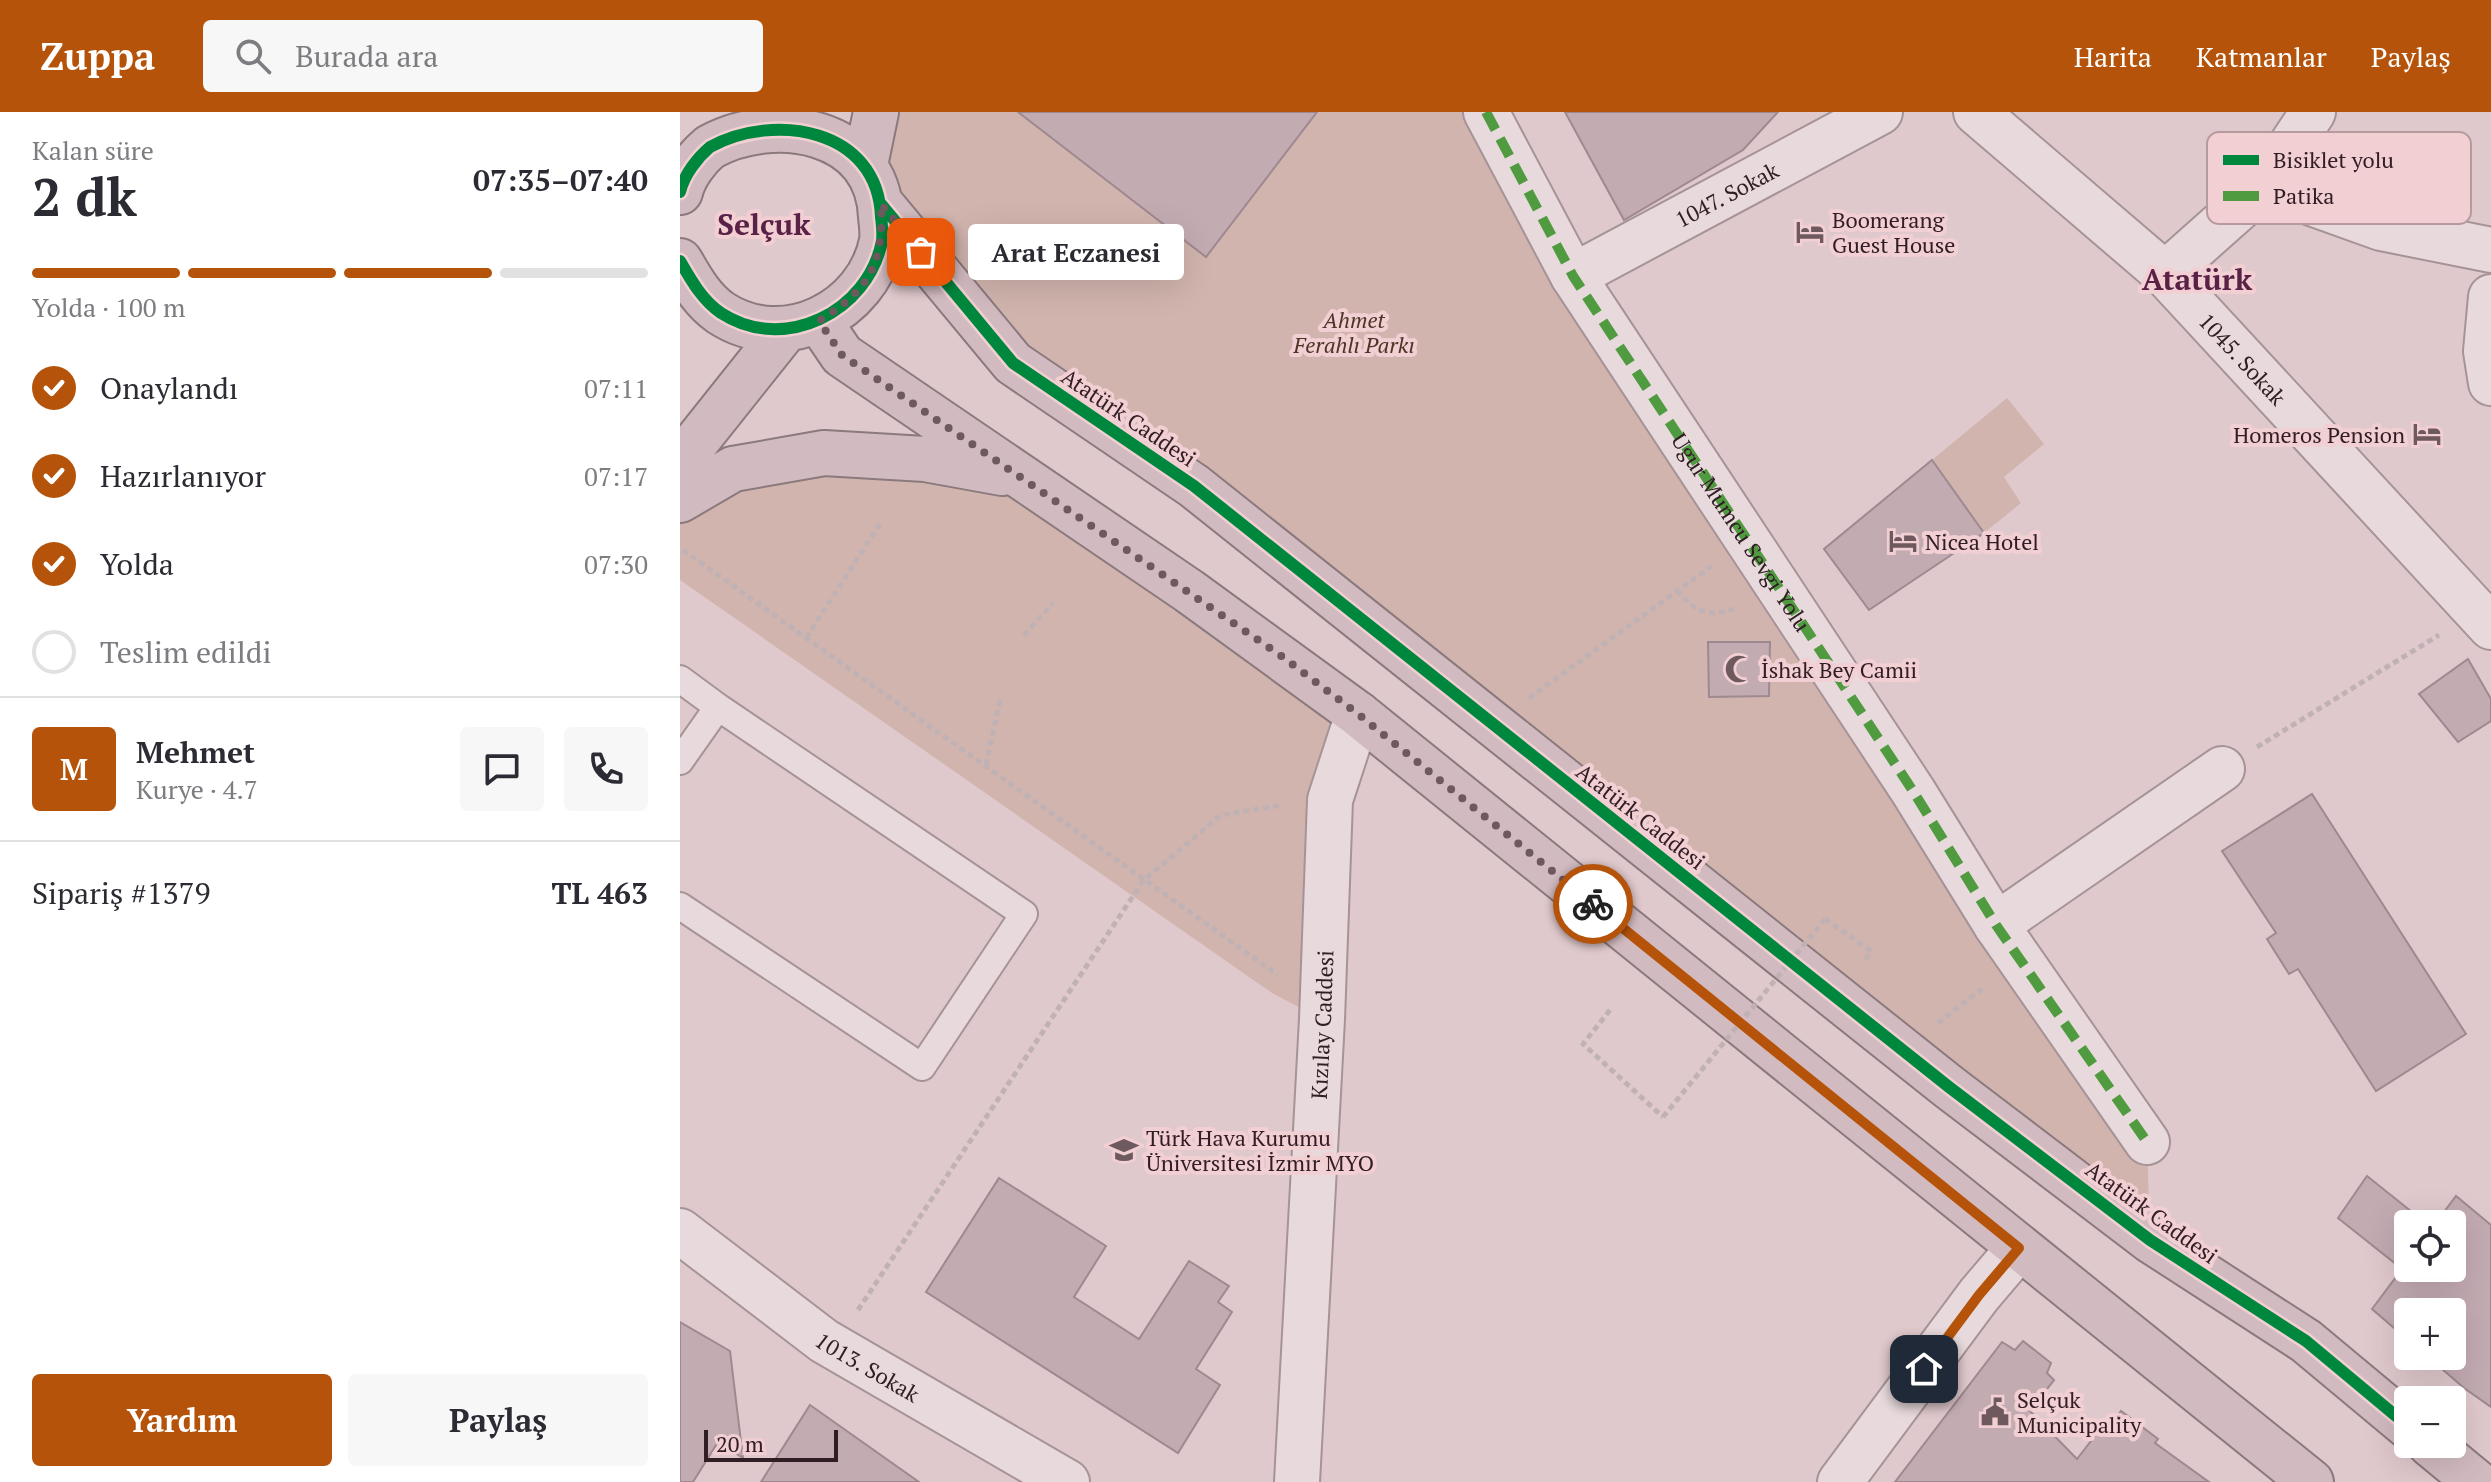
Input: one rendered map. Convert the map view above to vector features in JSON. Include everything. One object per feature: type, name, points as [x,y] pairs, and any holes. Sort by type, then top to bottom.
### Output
[{"type":"highway","points":[[680,462],[802,325],[849,302],[871,274],[882,240],[873,184],[876,112]]},
{"type":"highway","points":[[680,192],[682,183],[700,156],[725,135],[763,116]]},
{"type":"highway","name":"Atatürk Caddesi","points":[[763,116],[827,131],[848,146],[873,184],[1013,363],[1194,486],[1949,1087],[2150,1240],[2306,1341],[2394,1414]]},
{"type":"highway","points":[[680,261],[696,290],[721,313],[752,326],[802,325],[1189,591],[1358,714],[2311,1482]]},
{"type":"highway","points":[[680,500],[733,469],[824,453],[925,459],[1018,476]]},
{"type":"highway","points":[[2447,1458],[2476,1482]]},
{"type":"street","name":"Ugur Mumcu Sevgi Yolu","points":[[1486,112],[1573,276],[1913,791],[2007,942],[2147,1142]]},
{"type":"street","name":"1047. Sokak","points":[[1573,276],[1880,112]]},
{"type":"street","name":"1045. Sokak","points":[[1976,112],[2165,274],[2486,613]]},
{"type":"street","points":[[2300,132],[2313,112]]},
{"type":"street","points":[[2165,274],[2221,224]]},
{"type":"street","points":[[2370,224],[2491,250]]},
{"type":"street","points":[[2491,297],[2486,351],[2491,383]]},
{"type":"street","name":"Kızılay Caddesi","points":[[1297,1482],[1322,1019],[1330,800],[1358,714]]},
{"type":"street","points":[[2007,942],[2222,769]]},
{"type":"street","name":"1013. Sokak","points":[[680,1231],[824,1341],[1067,1482]]},
{"type":"street","points":[[1840,1482],[1979,1295],[2019,1248]]},
{"type":"lane","points":[[680,679],[1024,914],[922,1067],[680,906]]},
{"type":"lane","points":[[683,750],[718,707]]},
{"type":"path","points":[[806,638],[882,521]]},
{"type":"path","points":[[1527,699],[1747,542]]},
{"type":"path","points":[[683,550],[1279,976]]},
{"type":"path","points":[[1677,590],[1692,607],[1714,615],[1742,607],[1773,583]]},
{"type":"path","points":[[1024,635],[1053,603]]},
{"type":"path","points":[[2222,769],[2486,613]]},
{"type":"path","points":[[986,765],[1000,700]]},
{"type":"path","points":[[857,1310],[1143,881],[1221,815],[1282,805]]},
{"type":"path","points":[[1610,1010],[1583,1044],[1663,1117],[1825,919],[1871,951]]},
{"type":"path","points":[[1935,1026],[2007,942]]},
{"type":"green space","name":"Ahmet Ferahlı Parkı","points":[[876,112],[1486,112],[2147,1142],[2150,1240],[1013,363],[881,204]]},
{"type":"green space","points":[[2007,398],[2044,444],[2004,477],[2021,503],[1984,533],[1932,460]]},
{"type":"green space","points":[[733,469],[1018,476],[1358,714],[1322,1019],[1272,993],[680,580],[680,500]]},
{"type":"building","points":[[1018,112],[1317,112],[1206,257]]},
{"type":"building","points":[[1565,112],[1778,112],[1743,150],[1624,220]]},
{"type":"building","name":"Nicea Hotel","points":[[1932,460],[1984,533],[1869,610],[1824,549]]},
{"type":"building","name":"İshak Bey Camii","points":[[1708,642],[1770,642],[1769,696],[1709,697]]},
{"type":"building","points":[[2468,659],[2491,699],[2491,721],[2458,742],[2419,694]]},
{"type":"building","points":[[2312,794],[2466,1034],[2376,1091],[2298,969],[2289,974],[2267,939],[2276,933],[2222,851]]},
{"type":"building","points":[[2367,1176],[2410,1210],[2394,1210],[2394,1263],[2338,1218]]},
{"type":"building","points":[[999,1178],[1106,1246],[1074,1297],[1139,1339],[1189,1261],[1229,1286],[1218,1302],[1232,1312],[1196,1369],[1220,1385],[1178,1453],[926,1292]]},
{"type":"building","points":[[2456,1196],[2491,1225],[2491,1407],[2443,1370],[2466,1370],[2466,1298],[2394,1298],[2394,1328],[2372,1309],[2394,1280],[2466,1282],[2466,1210],[2446,1210]]},
{"type":"building","points":[[680,1322],[730,1351],[743,1458],[718,1442],[693,1482],[680,1482]]},
{"type":"building","points":[[2023,1341],[2051,1363],[2047,1373],[2054,1380],[2030,1411],[2077,1459],[2108,1419],[2113,1422],[2121,1411],[2158,1439],[2155,1443],[2209,1482],[1895,1482],[2002,1342],[2015,1350]]},
{"type":"building","points":[[810,1405],[919,1482],[761,1482]]},
{"type":"marked path","points":[[1486,112],[1573,276],[1913,791],[1996,925],[2147,1142]]},
{"type":"cycle path","points":[[680,192],[688,173],[710,147],[736,136],[791,130],[818,136],[842,147],[862,164],[875,187],[882,235],[874,266],[860,288],[842,306],[820,319],[796,327],[771,329],[745,325],[721,313],[703,296],[680,261]]},
{"type":"cycle path","points":[[881,204],[1013,363],[1194,486],[1949,1087],[2150,1240],[2306,1341],[2394,1414]]},
{"type":"way so far","points":[[921,252],[881,204],[882,240],[871,274],[849,302],[819,321],[842,355],[1280,655],[1593,904]]},
{"type":"place","name":"Boomerang Guest House","points":[[1810,232]]},
{"type":"place","name":"Arat Eczanesi","points":[[921,252]]},
{"type":"place","name":"Homeros Pension","points":[[2427,434]]},
{"type":"place","name":"Nicea Hotel","points":[[1903,541]]},
{"type":"place","name":"İshak Bey Camii","points":[[1739,669]]},
{"type":"place","name":"Türk Hava Kurumu Üniversitesi İzmir MYO","points":[[1124,1150]]},
{"type":"place","name":"Selçuk Municipality","points":[[1995,1412]]},
{"type":"district","name":"Selçuk","points":[[764,224]]},
{"type":"district","name":"Atatürk","points":[[2197,279]]},
{"type":"route","points":[[1593,904],[2019,1248],[1979,1295],[1924,1369]]}]
